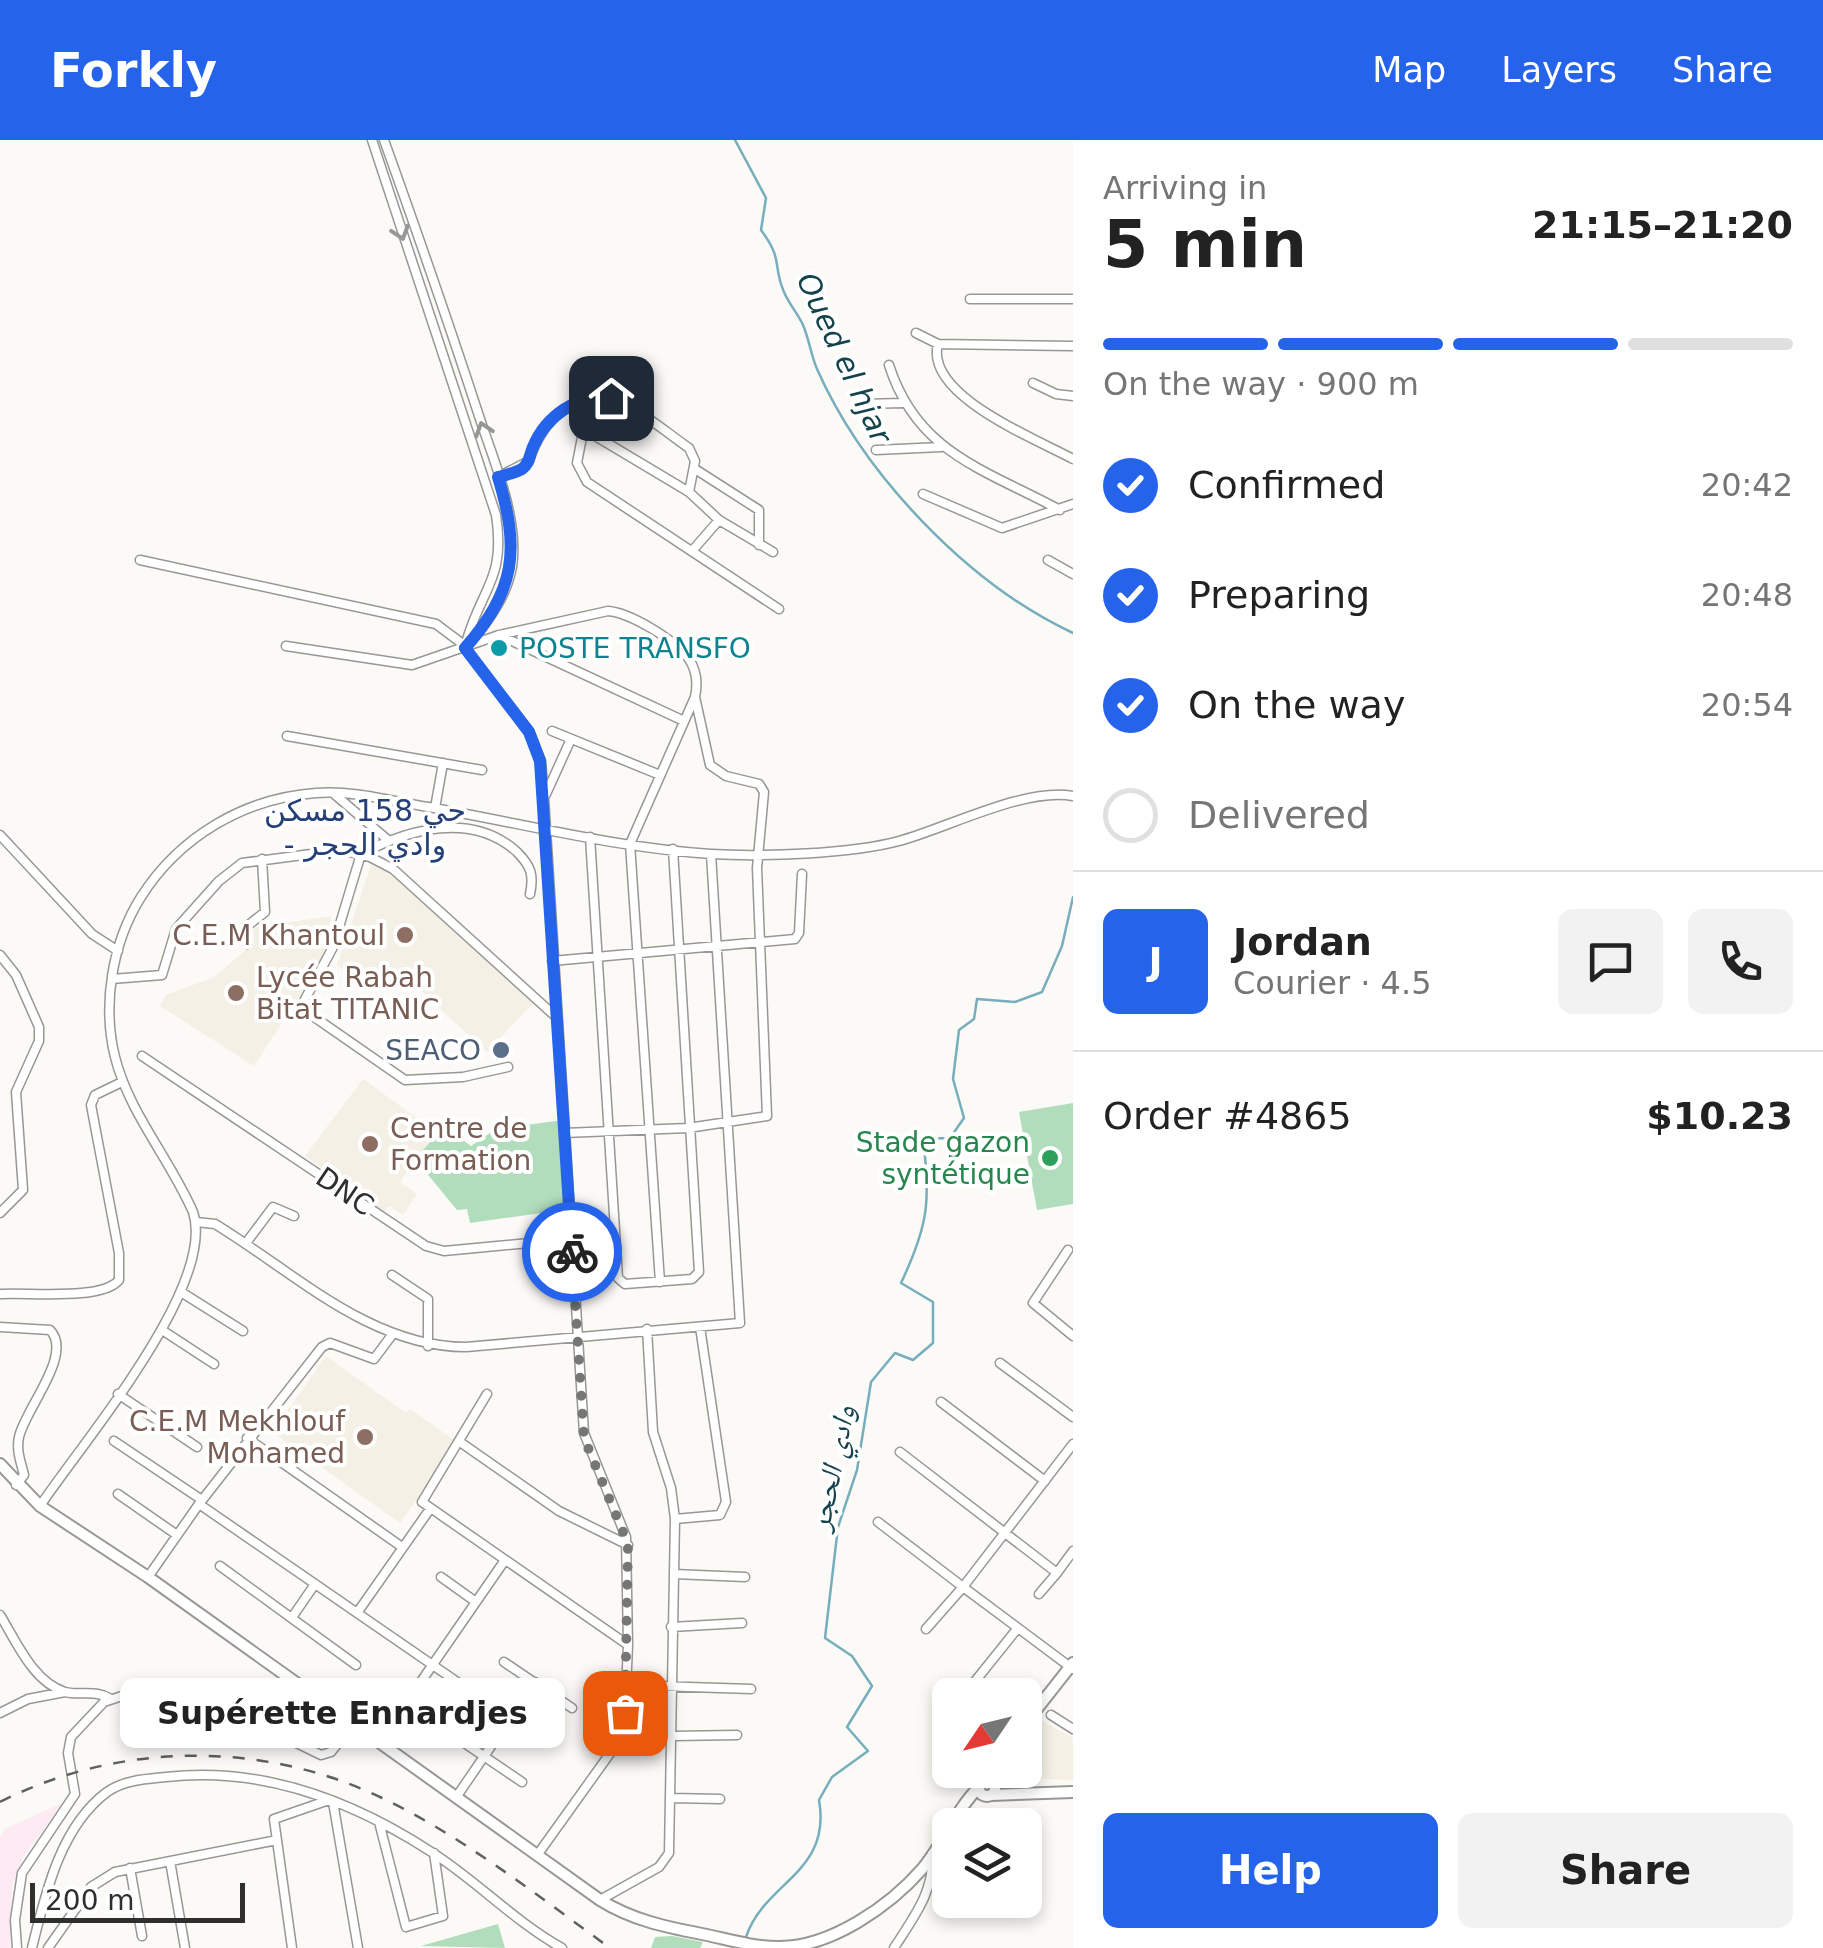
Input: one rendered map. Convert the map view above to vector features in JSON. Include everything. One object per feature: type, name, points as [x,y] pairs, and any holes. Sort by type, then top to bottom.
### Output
[{"type":"main road","points":[[0,1464],[16,1486],[40,1506],[148,1577],[600,1900],[656,1925],[758,1946],[795,1946],[860,1920],[920,1872],[932,1854]]},
{"type":"main road","points":[[1042,1703],[1072,1666]]},
{"type":"main road","points":[[964,1808],[988,1788],[1073,1792]]},
{"type":"street","points":[[372,140],[496,515],[501,548],[495,579],[465,648]]},
{"type":"street","points":[[384,140],[498,477],[513,558],[489,621],[465,648]]},
{"type":"street","points":[[422,296],[438,292]]},
{"type":"street","points":[[970,299],[1073,299]]},
{"type":"street","points":[[916,333],[938,344],[1073,347]]},
{"type":"street","points":[[938,344],[938,366],[954,391],[1073,460]]},
{"type":"street","points":[[889,365],[903,403],[919,427],[943,447],[1060,510]]},
{"type":"street","points":[[1033,383],[1056,394],[1073,396]]},
{"type":"street","points":[[498,477],[521,469],[545,429],[569,406],[586,397],[622,402],[689,448],[694,469],[689,492]]},
{"type":"street","points":[[863,404],[903,403]]},
{"type":"street","points":[[569,406],[584,427],[689,492],[720,520],[773,552]]},
{"type":"street","points":[[584,427],[577,464],[587,482],[779,609]]},
{"type":"street","points":[[876,450],[943,447]]},
{"type":"street","points":[[694,469],[760,510],[759,545]]},
{"type":"street","points":[[923,494],[1002,528],[1073,504]]},
{"type":"street","points":[[692,551],[720,520]]},
{"type":"street","points":[[140,560],[418,618],[445,630],[465,648],[529,732],[540,761],[586,1444],[628,1544],[628,1645],[622,1727],[611,1754],[538,1854]]},
{"type":"street","points":[[1048,560],[1073,574]]},
{"type":"street","points":[[286,646],[405,666],[499,636],[616,612],[688,658],[697,677],[696,697],[710,765],[726,776],[762,787],[759,944],[768,1113],[763,1119],[688,1128],[564,1133]]},
{"type":"street","points":[[499,636],[684,722]]},
{"type":"street","points":[[660,1282],[630,844],[696,697]]},
{"type":"street","points":[[552,731],[660,775]]},
{"type":"street","points":[[287,736],[482,770]]},
{"type":"street","points":[[544,798],[571,738]]},
{"type":"street","points":[[435,808],[443,763]]},
{"type":"street","points":[[40,1506],[162,1330],[181,1292],[197,1241],[196,1222],[122,1082],[110,1033],[112,979],[127,924],[151,881],[187,844],[222,820],[266,802],[333,793],[630,844],[711,854],[886,844],[1041,796],[1073,796]]},
{"type":"street","points":[[333,793],[389,841]]},
{"type":"street","points":[[508,1067],[462,1077],[405,1080],[304,1009],[304,998],[333,947],[361,854],[389,841],[447,827],[488,833],[528,863],[532,874],[530,894]]},
{"type":"street","points":[[0,835],[92,934],[118,951]]},
{"type":"street","points":[[590,836],[618,1278],[625,1284],[692,1279],[699,1272],[676,949],[673,850]]},
{"type":"street","points":[[112,979],[162,975],[172,934],[231,870],[262,859],[326,850],[361,854],[400,875],[555,1016]]},
{"type":"street","points":[[196,1222],[210,1222],[392,1336],[428,1346],[466,1348],[646,1328],[734,1326],[742,1320],[711,854]]},
{"type":"street","points":[[247,944],[246,927],[265,912],[262,859]]},
{"type":"street","points":[[552,960],[759,944],[798,937],[802,874]]},
{"type":"street","points":[[0,954],[33,1008],[40,1035],[16,1092],[23,1190],[0,1213]]},
{"type":"street","name":"DNC","points":[[142,1056],[426,1246],[444,1251],[571,1239]]},
{"type":"street","points":[[0,1294],[91,1292],[109,1289],[119,1280],[119,1253],[91,1106],[95,1095],[122,1082]]},
{"type":"street","points":[[246,1243],[273,1207],[294,1216]]},
{"type":"street","points":[[1068,1250],[1033,1303],[1073,1336]]},
{"type":"street","points":[[392,1274],[428,1299],[428,1346]]},
{"type":"street","points":[[181,1292],[243,1331]]},
{"type":"street","points":[[676,1520],[716,1516],[724,1512],[726,1502],[700,1327]]},
{"type":"street","points":[[0,1328],[50,1330],[58,1344],[55,1362],[21,1430],[18,1452],[24,1476],[16,1486]]},
{"type":"street","points":[[600,1900],[666,1862],[673,1736],[670,1684],[676,1520],[672,1488],[653,1432],[646,1328]]},
{"type":"street","points":[[162,1330],[214,1364]]},
{"type":"street","points":[[148,1577],[247,1438],[322,1347],[330,1343],[374,1359],[392,1336]]},
{"type":"street","points":[[1000,1363],[1073,1417]]},
{"type":"street","points":[[118,1394],[197,1447]]},
{"type":"street","points":[[488,1394],[421,1496],[430,1509],[628,1645]]},
{"type":"street","points":[[941,1402],[1046,1481]]},
{"type":"street","points":[[247,1438],[402,1548]]},
{"type":"street","points":[[114,1441],[511,1719]]},
{"type":"street","points":[[460,1442],[559,1511],[628,1544]]},
{"type":"street","points":[[926,1629],[964,1586],[1073,1444]]},
{"type":"street","points":[[900,1452],[1056,1573]]},
{"type":"street","points":[[118,1494],[177,1535]]},
{"type":"street","points":[[357,1613],[430,1509]]},
{"type":"street","points":[[878,1522],[1016,1629],[1072,1666]]},
{"type":"street","points":[[1039,1594],[1073,1551]]},
{"type":"street","points":[[380,1741],[505,1560]]},
{"type":"street","points":[[220,1566],[356,1665]]},
{"type":"street","points":[[674,1574],[745,1577]]},
{"type":"street","points":[[441,1578],[476,1602]]},
{"type":"street","points":[[293,1616],[316,1584]]},
{"type":"street","points":[[0,1615],[34,1671],[65,1692]]},
{"type":"street","points":[[671,1628],[742,1623]]},
{"type":"street","points":[[977,1678],[1016,1629]]},
{"type":"street","points":[[504,1662],[572,1708]]},
{"type":"street","points":[[458,1796],[535,1682]]},
{"type":"street","points":[[627,1685],[750,1689]]},
{"type":"street","points":[[0,1712],[28,1700],[65,1692],[97,1691],[111,1698],[144,1695],[204,1704],[242,1717],[321,1755],[332,1752],[354,1723]]},
{"type":"street","points":[[17,1948],[14,1920],[22,1874],[75,1794],[68,1754],[71,1737],[111,1698]]},
{"type":"street","points":[[1051,1715],[1073,1729]]},
{"type":"street","points":[[673,1736],[737,1735]]},
{"type":"street","points":[[454,1736],[522,1782]]},
{"type":"street","points":[[32,1948],[52,1878],[71,1835],[99,1799],[122,1784],[172,1776],[237,1774],[274,1780],[379,1822],[434,1854],[550,1944],[562,1948]]},
{"type":"street","points":[[671,1798],[720,1798]]},
{"type":"street","points":[[292,1948],[275,1818],[331,1801]]},
{"type":"street","points":[[331,1801],[358,1948]]},
{"type":"street","points":[[379,1822],[406,1927],[444,1916],[434,1854]]},
{"type":"street","points":[[48,1948],[90,1887],[130,1868],[277,1840]]},
{"type":"street","points":[[170,1861],[185,1948]]},
{"type":"street","points":[[130,1868],[142,1936]]},
{"type":"street","points":[[894,1948],[922,1906],[932,1879]]},
{"type":"shaded area","name":"C.E.M Khantoul","points":[[371,865],[392,875],[533,1003],[487,1052],[418,988],[363,986],[337,965]]},
{"type":"shaded area","name":"Lycée Rabah Bitat TITANIC","points":[[331,916],[328,952],[254,1066],[160,1006],[166,995],[214,977],[254,943],[253,928]]},
{"type":"shaded area","name":"Centre de Formation","points":[[363,1079],[436,1132],[400,1182],[417,1194],[403,1215],[389,1206],[384,1212],[305,1156]]},
{"type":"shaded area","name":"C.E.M Mekhlouf Mohamed","points":[[326,1356],[406,1413],[410,1409],[457,1442],[400,1523],[272,1432]]},
{"type":"shaded area","points":[[1042,1721],[1073,1738],[1073,1780],[1042,1779]]},
{"type":"shaded area","points":[[62,1803],[23,1857],[12,1886],[10,1948],[0,1948],[0,1836],[5,1829]]},
{"type":"green space","name":"Stade gazon syntétique","points":[[1073,1103],[1073,1204],[1037,1210],[1019,1112]]},
{"type":"green space","points":[[563,1120],[569,1209],[470,1223],[467,1209],[457,1210],[415,1159],[444,1126],[471,1146],[496,1129]]},
{"type":"green space","points":[[498,1924],[505,1948],[421,1946]]},
{"type":"green space","points":[[655,1937],[703,1942],[700,1948],[651,1948]]},
{"type":"waterway","name":"Oued el hjar","points":[[735,140],[766,198],[761,230],[775,256],[784,292],[803,325],[817,369],[862,448],[891,486],[958,556],[995,586],[1073,633]]},
{"type":"waterway","name":"وادي الحجر","points":[[746,1937],[755,1918],[806,1861],[816,1844],[819,1800],[832,1777],[868,1751],[847,1727],[872,1686],[852,1656],[825,1638],[838,1527],[857,1470],[871,1382],[895,1353],[913,1360],[933,1343],[933,1302],[901,1283],[925,1213],[923,1139],[950,1138],[964,1118],[953,1079],[959,1030],[974,1019],[977,999],[1015,1002],[1042,992],[1062,946],[1073,897]]},
{"type":"railway","points":[[0,1802],[45,1782],[141,1759],[240,1758],[288,1766],[336,1779],[412,1813],[499,1868],[610,1948]]},
{"type":"way so far","points":[[572,1252],[584,1438],[628,1544],[625,1713]]},
{"type":"place","name":"POSTE TRANSFO","points":[[499,648]]},
{"type":"place","name":"C.E.M Khantoul","points":[[405,935]]},
{"type":"place","name":"Lycée Rabah Bitat TITANIC","points":[[236,993]]},
{"type":"place","name":"SEACO","points":[[501,1050]]},
{"type":"place","name":"Centre de Formation","points":[[370,1144]]},
{"type":"place","name":"Stade gazon syntétique","points":[[1050,1158]]},
{"type":"place","name":"C.E.M Mekhlouf Mohamed","points":[[365,1437]]},
{"type":"place","name":"Supérette Ennardjes","points":[[625,1713]]},
{"type":"district","name":"حي 158 مسكن - وادي الحجر","points":[[365,828]]},
{"type":"route","points":[[572,1252],[540,761],[529,732],[465,648],[489,621],[508,580],[513,558],[512,534],[498,477],[521,469],[529,461],[533,446],[559,412],[586,397],[611,398]]}]
